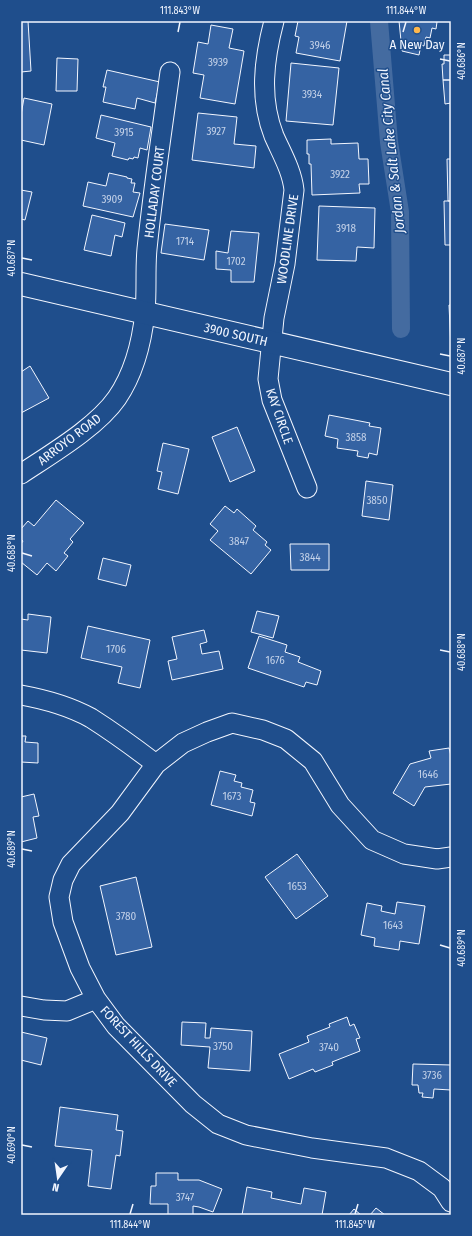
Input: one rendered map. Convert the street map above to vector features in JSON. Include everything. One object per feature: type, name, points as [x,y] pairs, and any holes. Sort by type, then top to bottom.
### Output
[{"type":"main road","name":"3900 SOUTH","points":[[21,284],[451,384]]},
{"type":"street","name":"WOODLINE DRIVE","points":[[272,342],[274,318],[285,264],[294,190],[293,179],[269,120],[264,90],[266,58],[274,21]]},
{"type":"street","name":"HOLLADAY COURT","points":[[145,312],[146,250],[170,72]]},
{"type":"street","name":"ARROYO ROAD","points":[[21,474],[85,430],[117,399],[133,368],[145,312]]},
{"type":"street","name":"KAY CIRCLE","points":[[272,342],[268,379],[269,390],[273,404],[307,488]]},
{"type":"street","points":[[21,695],[58,705],[89,718],[133,746],[156,764]]},
{"type":"street","name":"FOREST HILLS DRIVE","points":[[451,857],[437,859],[404,854],[372,840],[340,805],[313,761],[286,739],[263,730],[232,723],[183,743],[156,764],[120,813],[71,864],[63,880],[60,897],[63,922],[80,968],[96,999],[116,1026],[193,1104],[218,1124],[246,1135],[312,1148],[386,1158],[419,1171],[442,1188],[451,1202]]},
{"type":"street","points":[[21,1006],[44,1010],[67,1011],[96,999]]},
{"type":"building","points":[[21,21],[28,21],[31,71],[21,72]]},
{"type":"building","points":[[298,21],[347,21],[340,61],[296,53],[299,37],[295,36]]},
{"type":"building","points":[[399,21],[437,22],[436,29],[432,28],[430,38],[426,37],[424,46],[421,45],[419,55],[402,51]]},
{"type":"building","points":[[211,25],[233,29],[229,48],[244,51],[235,104],[200,98],[204,75],[193,73],[198,42],[208,44]]},
{"type":"building","points":[[444,55],[451,55],[451,80],[443,80],[442,64],[444,64]]},
{"type":"building","points":[[57,58],[78,59],[77,91],[56,91]]},
{"type":"building","points":[[291,63],[339,68],[333,125],[286,121]]},
{"type":"building","points":[[107,70],[160,82],[155,103],[137,98],[135,109],[103,102],[106,87],[103,87]]},
{"type":"building","points":[[443,80],[451,80],[451,103],[445,104]]},
{"type":"building","points":[[24,98],[52,104],[44,145],[21,140],[21,115]]},
{"type":"building","points":[[198,113],[237,117],[234,144],[256,146],[254,168],[192,160]]},
{"type":"building","points":[[101,115],[151,127],[147,150],[140,148],[138,158],[129,158],[128,160],[112,156],[115,143],[96,138]]},
{"type":"building","points":[[331,139],[331,144],[358,143],[359,159],[368,159],[369,184],[359,184],[360,193],[312,195],[311,164],[309,164],[309,154],[307,154],[307,140]]},
{"type":"building","points":[[447,159],[451,159],[451,201],[448,201]]},
{"type":"building","points":[[109,173],[127,177],[132,179],[131,183],[135,183],[133,192],[140,193],[133,217],[83,206],[88,182],[106,186]]},
{"type":"building","points":[[21,190],[32,192],[25,220],[21,219]]},
{"type":"building","points":[[444,201],[451,201],[451,245],[445,245]]},
{"type":"building","points":[[319,206],[375,208],[374,248],[357,247],[356,261],[317,260]]},
{"type":"building","points":[[92,215],[125,223],[122,237],[115,235],[111,256],[84,250]]},
{"type":"building","points":[[165,224],[209,230],[204,260],[161,253]]},
{"type":"building","points":[[231,231],[259,233],[254,282],[231,282],[231,270],[216,269],[216,251],[228,253]]},
{"type":"building","points":[[449,305],[451,305],[451,348]]},
{"type":"building","points":[[30,366],[49,398],[21,413],[21,372]]},
{"type":"building","points":[[329,415],[370,423],[369,426],[381,428],[377,455],[369,453],[368,458],[357,456],[358,451],[337,448],[338,439],[325,436]]},
{"type":"building","points":[[237,427],[255,471],[230,482],[212,437]]},
{"type":"building","points":[[163,443],[189,449],[178,494],[158,489],[162,472],[157,471]]},
{"type":"building","points":[[366,481],[393,485],[389,520],[362,516]]},
{"type":"building","points":[[56,500],[84,523],[70,539],[73,542],[64,553],[68,556],[56,571],[47,563],[37,575],[21,562],[21,544],[23,541],[21,539],[21,529],[28,521],[34,526]]},
{"type":"building","points":[[225,506],[234,513],[237,509],[256,526],[253,530],[267,542],[265,545],[271,550],[251,574],[210,540],[218,531],[210,524]]},
{"type":"building","points":[[290,544],[329,544],[329,570],[291,570]]},
{"type":"building","points":[[103,558],[131,565],[126,586],[98,579]]},
{"type":"building","points":[[257,611],[279,616],[273,638],[251,632]]},
{"type":"building","points":[[28,614],[51,617],[47,653],[21,650],[21,619],[28,620]]},
{"type":"building","points":[[88,626],[150,640],[140,688],[118,683],[122,667],[81,658]]},
{"type":"building","points":[[204,630],[207,642],[200,644],[202,654],[219,651],[223,669],[172,680],[168,661],[177,659],[172,637]]},
{"type":"building","points":[[259,636],[287,645],[285,652],[300,657],[298,662],[321,671],[317,685],[306,682],[304,687],[248,668]]},
{"type":"building","points":[[21,736],[26,736],[25,742],[38,743],[38,763],[21,762]]},
{"type":"building","points":[[449,748],[451,756],[451,784],[425,787],[414,806],[393,793],[410,764],[431,758],[429,751]]},
{"type":"building","points":[[220,771],[236,775],[234,781],[242,783],[241,787],[253,790],[250,802],[255,803],[252,816],[211,805]]},
{"type":"building","points":[[34,794],[39,816],[33,817],[37,838],[21,842],[21,797]]},
{"type":"building","points":[[297,854],[328,896],[296,919],[265,877]]},
{"type":"building","points":[[136,877],[152,947],[116,955],[100,886]]},
{"type":"building","points":[[397,902],[425,906],[419,944],[400,941],[399,950],[374,946],[375,938],[361,935],[367,903],[382,906],[381,911],[395,914]]},
{"type":"building","points":[[347,1017],[350,1026],[354,1024],[360,1038],[356,1039],[360,1051],[332,1062],[333,1065],[315,1072],[313,1069],[289,1079],[279,1054],[309,1042],[307,1036],[330,1027],[329,1024]]},
{"type":"building","points":[[182,1022],[206,1023],[205,1038],[210,1038],[211,1028],[252,1031],[250,1071],[208,1068],[210,1047],[181,1045]]},
{"type":"building","points":[[21,1032],[47,1038],[41,1065],[21,1060]]},
{"type":"building","points":[[413,1064],[451,1065],[451,1090],[434,1089],[433,1098],[422,1097],[423,1093],[419,1093],[418,1085],[412,1085]]},
{"type":"building","points":[[60,1107],[118,1115],[116,1130],[123,1131],[120,1156],[116,1155],[111,1189],[88,1186],[92,1150],[55,1146]]},
{"type":"building","points":[[156,1173],[178,1173],[178,1180],[199,1180],[222,1189],[213,1212],[193,1206],[193,1215],[168,1215],[168,1204],[150,1204],[151,1186],[156,1186]]},
{"type":"building","points":[[247,1187],[272,1192],[271,1198],[301,1204],[304,1188],[326,1192],[322,1215],[242,1215]]},
{"type":"building","points":[[376,1208],[385,1215],[370,1215]]},
{"type":"building","points":[[354,1209],[361,1215],[349,1215]]},
{"type":"waterway","name":"Jordan & Salt Lake City Canal","points":[[379,21],[389,142],[400,212],[401,329]]},
{"type":"place","name":"A New Day","points":[[417,30]]}]
